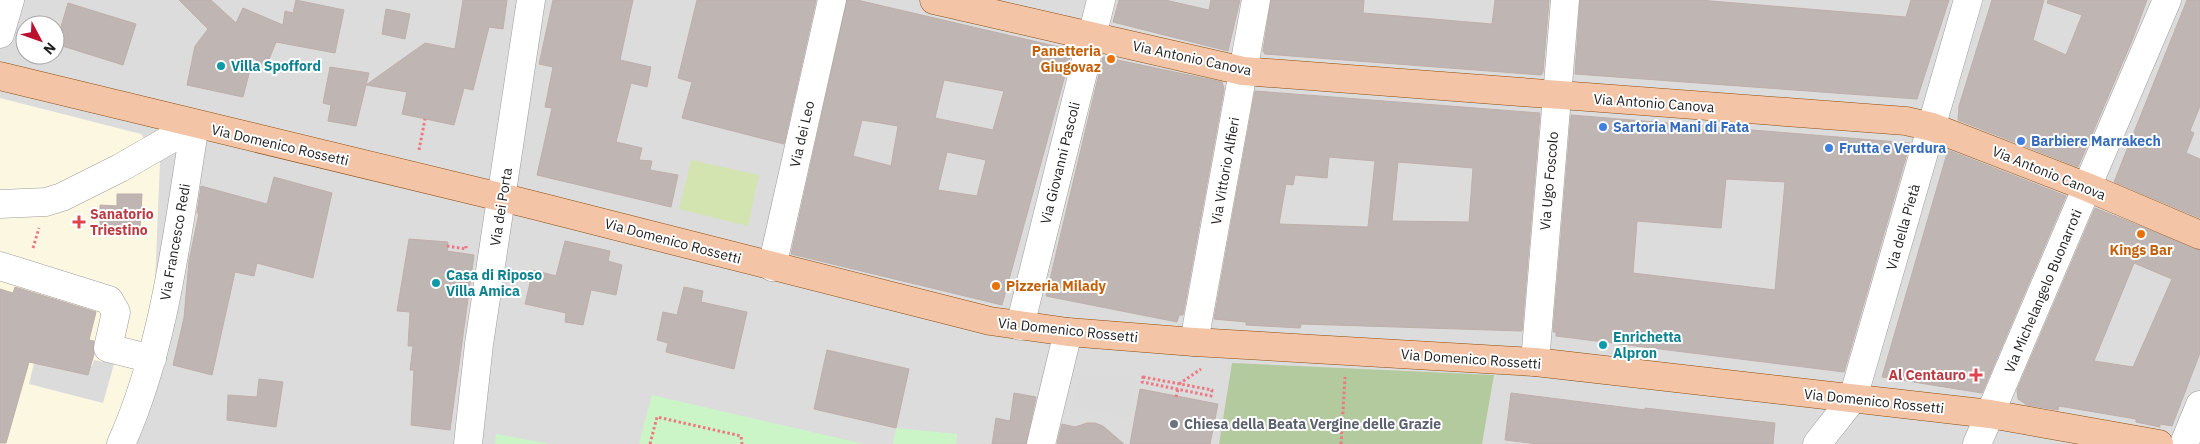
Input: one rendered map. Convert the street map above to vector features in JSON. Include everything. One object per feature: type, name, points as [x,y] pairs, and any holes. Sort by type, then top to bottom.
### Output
[{"type":"main road","name":"Via Antonio Canova","points":[[934,0],[1243,71],[1906,122],[1932,127],[2087,187],[2200,235]]},
{"type":"main road","name":"Via Domenico Rossetti","points":[[0,76],[195,125],[503,198],[990,321],[1068,332],[1194,342],[1535,362],[1990,414],[2159,444]]},
{"type":"street","points":[[0,34],[10,0]]},
{"type":"street","name":"Via dei Porta","points":[[468,444],[480,344],[531,0]]},
{"type":"street","name":"Via dei Leo","points":[[772,267],[832,0]]},
{"type":"street","name":"Via Giovanni Pascoli","points":[[1020,326],[1101,0]]},
{"type":"street","name":"Via Vittorio Alfieri","points":[[1194,342],[1256,0]]},
{"type":"street","name":"Via Ugo Foscolo","points":[[1535,362],[1565,0]]},
{"type":"street","name":"Via della Pietà","points":[[1817,444],[1853,398],[1968,0]]},
{"type":"street","name":"Via Michelangelo Buonarroti","points":[[1977,444],[2167,0]]},
{"type":"street","points":[[0,204],[46,202],[62,197],[120,168],[195,125]]},
{"type":"street","name":"Via Francesco Redi","points":[[121,444],[139,403],[152,359],[170,275],[195,125]]},
{"type":"street","points":[[0,266],[110,300],[116,312],[108,348],[152,359]]},
{"type":"street","points":[[1041,444],[1068,332]]},
{"type":"street","points":[[2184,444],[2200,405]]},
{"type":"path","points":[[418,155],[425,119]]},
{"type":"path","points":[[26,274],[46,202]]},
{"type":"path","points":[[448,246],[466,248],[467,240]]},
{"type":"path","points":[[1341,444],[1345,368]]},
{"type":"path","points":[[1143,377],[1212,390],[1211,396],[1178,389],[1142,382],[1143,377]]},
{"type":"path","points":[[1176,396],[1178,389]]},
{"type":"path","points":[[650,444],[657,417],[741,436],[742,444]]},
{"type":"shaded area","points":[[0,0],[2200,0],[2200,444],[0,444]]},
{"type":"shaded area","name":"Sanatorio Triestino","points":[[0,98],[141,134],[160,161],[155,283],[129,393],[106,444],[0,444]]},
{"type":"shaded area","points":[[94,360],[114,364],[103,403],[29,384],[34,363],[92,366]]},
{"type":"shaded area","points":[[1080,375],[1138,375],[1129,418],[1071,406]]},
{"type":"green space","points":[[691,160],[759,175],[748,226],[679,209]]},
{"type":"green space","points":[[1232,363],[1494,375],[1482,444],[1219,444]]},
{"type":"green space","points":[[652,395],[864,444],[639,444]]},
{"type":"green space","points":[[896,428],[957,434],[956,444],[893,444]]},
{"type":"green space","points":[[496,434],[550,444],[495,444]]},
{"type":"building","points":[[179,0],[211,0],[236,23],[243,8],[283,25],[285,11],[293,13],[296,0],[344,10],[335,53],[276,42],[266,67],[253,58],[243,97],[187,85],[195,46],[208,29]]},
{"type":"building","points":[[463,0],[507,0],[503,29],[489,27],[473,90],[464,88],[454,125],[402,114],[407,92],[366,85],[425,43],[455,49]]},
{"type":"building","points":[[553,0],[633,0],[620,60],[651,67],[647,87],[631,83],[616,142],[642,148],[639,160],[652,161],[650,170],[678,175],[671,207],[537,175],[552,108],[545,107],[553,67],[539,64]]},
{"type":"building","points":[[697,0],[816,0],[784,144],[682,118],[692,82],[678,78]]},
{"type":"building","points":[[847,0],[857,0],[1072,50],[1002,305],[791,254]],"holes":[[[944,80],[1004,91],[993,130],[935,118]],[[862,120],[898,126],[891,166],[853,156]],[[947,152],[986,160],[977,196],[938,190]]]},
{"type":"building","points":[[1119,0],[1165,0],[1209,10],[1211,0],[1240,0],[1228,51],[1113,22]]},
{"type":"building","points":[[1271,0],[1364,0],[1363,13],[1492,24],[1495,0],[1549,0],[1543,72],[1541,75],[1265,54],[1263,51]]},
{"type":"building","points":[[1580,0],[1699,0],[1906,17],[1911,0],[1949,0],[1917,99],[1575,74]]},
{"type":"building","points":[[1992,0],[2044,0],[2033,40],[2066,55],[2082,15],[2047,3],[2048,0],[2147,0],[2133,38],[2078,167],[1958,120],[1959,106]]},
{"type":"building","points":[[2187,0],[2200,0],[2200,106],[2190,131],[2194,133],[2186,153],[2200,159],[2200,218],[2114,182]]},
{"type":"building","points":[[68,3],[136,24],[123,65],[65,47],[64,15]]},
{"type":"building","points":[[386,9],[410,14],[405,39],[382,34]]},
{"type":"building","points":[[1103,57],[1222,82],[1224,89],[1183,315],[1179,315],[1177,322],[1046,296]]},
{"type":"building","points":[[330,67],[369,73],[356,126],[328,121],[331,105],[323,103]]},
{"type":"building","points":[[1255,91],[1540,113],[1522,331],[1301,324],[1300,328],[1246,325],[1246,322],[1214,319]],"holes":[[[1329,157],[1375,161],[1368,227],[1279,224],[1286,184],[1293,185],[1295,175],[1327,178]],[[1398,162],[1473,168],[1469,222],[1392,221]]]},
{"type":"building","points":[[1571,115],[1910,143],[1844,372],[1556,336],[1556,332],[1553,332]],"holes":[[[1726,179],[1785,182],[1775,290],[1633,273],[1637,221],[1721,228]]]},
{"type":"building","points":[[1948,150],[2066,196],[1982,393],[1882,377]]},
{"type":"building","points":[[274,177],[332,193],[313,278],[257,263],[254,276],[235,272],[212,375],[173,365],[184,318],[189,261],[199,213],[197,213],[201,186],[267,204]]},
{"type":"building","points":[[117,194],[142,194],[140,228],[100,228],[100,205],[117,206]]},
{"type":"building","points":[[2095,208],[2200,250],[2200,353],[2172,426],[2160,424],[2160,427],[2136,422],[2136,419],[2059,406],[2058,410],[2027,405],[2018,399],[2017,390]],"holes":[[[2134,263],[2172,279],[2133,367],[2094,361]]]},
{"type":"building","points":[[409,239],[448,242],[447,251],[474,255],[450,430],[411,425],[414,370],[410,370],[413,346],[408,346],[410,312],[397,311]]},
{"type":"building","points":[[565,241],[610,251],[608,261],[622,265],[616,295],[591,290],[583,325],[565,322],[566,313],[525,304],[533,270],[556,276]]},
{"type":"building","points":[[15,287],[96,312],[89,340],[94,341],[94,354],[88,375],[29,362],[6,443],[0,443],[0,289],[13,293]]},
{"type":"building","points":[[684,287],[703,291],[701,302],[747,312],[734,369],[666,352],[668,343],[657,340],[663,312],[677,315]]},
{"type":"building","points":[[827,350],[909,369],[896,428],[814,409]]},
{"type":"building","points":[[259,379],[283,382],[276,427],[227,420],[228,395],[257,397]]},
{"type":"building","name":"Chiesa della Beata Vergine delle Grazie","points":[[1140,389],[1218,404],[1210,444],[1130,444]]},
{"type":"building","points":[[1014,393],[1036,397],[1026,444],[992,444],[996,418],[1010,421]]},
{"type":"building","points":[[1511,393],[1645,410],[1645,408],[1775,423],[1773,444],[1538,444],[1505,440]]},
{"type":"building","points":[[1087,423],[1103,426],[1124,444],[1057,444],[1062,424],[1075,427]]},
{"type":"place","name":"Panetteria Giugovaz","points":[[1111,59]]},
{"type":"place","name":"Villa Spofford","points":[[221,66]]},
{"type":"place","name":"Sartoria Mani di Fata","points":[[1603,127]]},
{"type":"place","name":"Barbiere Marrakech","points":[[2021,141]]},
{"type":"place","name":"Frutta e Verdura","points":[[1829,148]]},
{"type":"place","name":"Sanatorio Triestino","points":[[79,222]]},
{"type":"place","name":"Kings Bar","points":[[2141,234]]},
{"type":"place","name":"Casa di Riposo Villa Amica","points":[[436,283]]},
{"type":"place","name":"Pizzeria Milady","points":[[996,286]]},
{"type":"place","name":"Enrichetta Alpron","points":[[1603,345]]},
{"type":"place","name":"Al Centauro","points":[[1976,375]]},
{"type":"place","name":"Chiesa della Beata Vergine delle Grazie","points":[[1174,424]]}]
